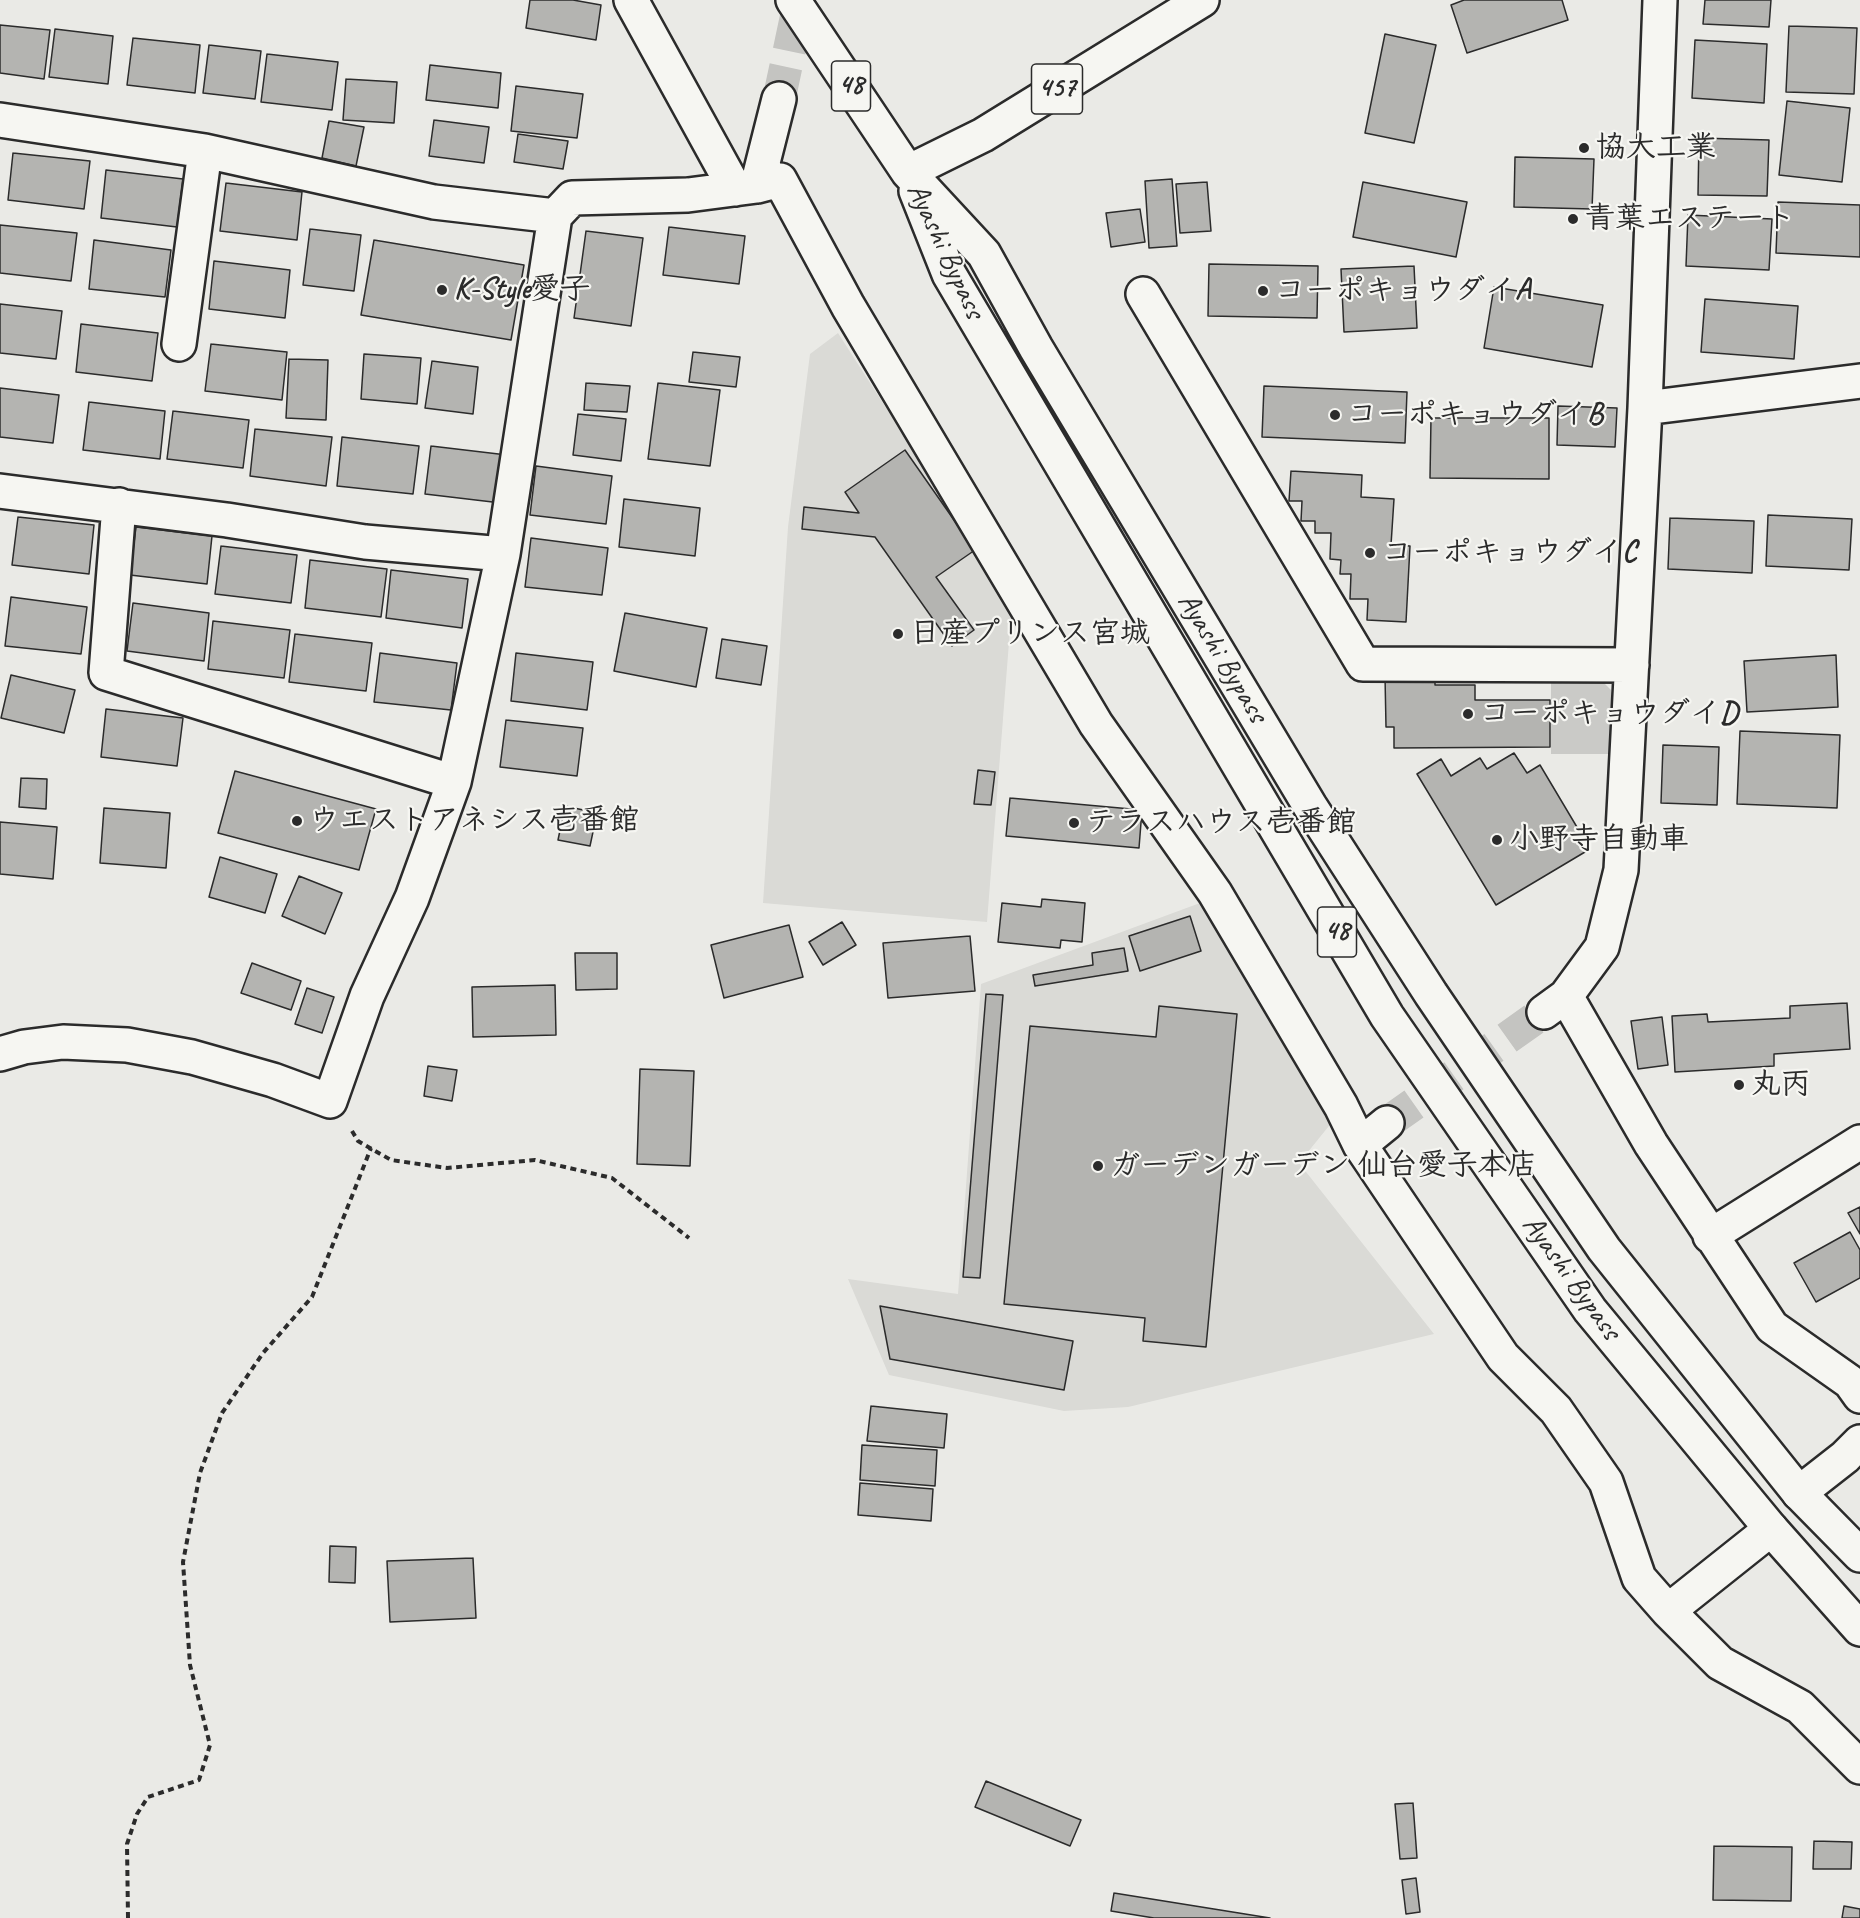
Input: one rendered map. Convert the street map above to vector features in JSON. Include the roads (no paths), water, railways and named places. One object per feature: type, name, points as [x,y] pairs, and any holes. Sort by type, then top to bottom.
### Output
[{"type":"main road","points":[[632,0],[746,188]]},
{"type":"main road","name":"48","points":[[794,0],[908,172]]},
{"type":"main road","name":"457","points":[[908,172],[983,135],[1202,0]]},
{"type":"main road","points":[[1660,0],[1646,408],[1621,870],[1602,947],[1555,1004],[1772,1327],[1850,1382],[1860,1396]]},
{"type":"main road","points":[[746,188],[778,99]]},
{"type":"main road","points":[[0,120],[205,151],[434,202],[555,216]]},
{"type":"main road","points":[[179,344],[205,151]]},
{"type":"main road","name":"Ayashi Bypass","points":[[908,172],[984,254],[1042,358],[1310,806],[1437,1004],[1604,1249],[1799,1493],[1860,1555]]},
{"type":"main road","name":"Ayashi Bypass","points":[[908,172],[949,274],[1387,1016],[1590,1310],[1771,1529],[1860,1629]]},
{"type":"main road","points":[[8,1043],[63,1042],[127,1045],[192,1057],[273,1080],[330,1101],[367,996],[412,898],[454,782],[503,554],[555,216],[572,198],[688,195],[746,188],[780,180],[848,306],[1096,723],[1215,893],[1341,1106],[1360,1145],[1503,1357],[1556,1410],[1606,1482],[1639,1578],[1720,1663],[1800,1707],[1860,1767]]},
{"type":"main road","points":[[1143,294],[1363,664],[1632,665]]},
{"type":"main road","points":[[1646,408],[1860,381]]},
{"type":"main road","points":[[0,491],[365,542],[503,554]]},
{"type":"main road","points":[[119,506],[106,673],[454,782]]},
{"type":"main road","points":[[1360,1145],[1387,1123]]},
{"type":"main road","points":[[1710,1236],[1860,1142]]},
{"type":"main road","points":[[1799,1493],[1845,1457],[1860,1442]]},
{"type":"main road","points":[[1668,1611],[1771,1529]]},
{"type":"tunnel","points":[[779,99],[800,0]]},
{"type":"tunnel","points":[[1387,1123],[1544,1012]]},
{"type":"place","name":"協大工業","points":[[1584,148]]},
{"type":"place","name":"青葉エステート","points":[[1573,219]]},
{"type":"place","name":"K-Style愛子","points":[[442,290]]},
{"type":"place","name":"コーポキョウダイA","points":[[1263,291]]},
{"type":"place","name":"コーポキョウダイB","points":[[1335,415]]},
{"type":"place","name":"コーポキョウダイC","points":[[1370,553]]},
{"type":"place","name":"日産プリンス宮城","points":[[898,634]]},
{"type":"place","name":"コーポキョウダイD","points":[[1468,714]]},
{"type":"place","name":"ウエストアネシス壱番館","points":[[297,821]]},
{"type":"place","name":"テラスハウス壱番館","points":[[1074,823]]},
{"type":"place","name":"小野寺自動車","points":[[1497,840]]},
{"type":"place","name":"丸丙","points":[[1739,1085]]},
{"type":"place","name":"ガーデンガーデン 仙台愛子本店","points":[[1098,1166]]}]
